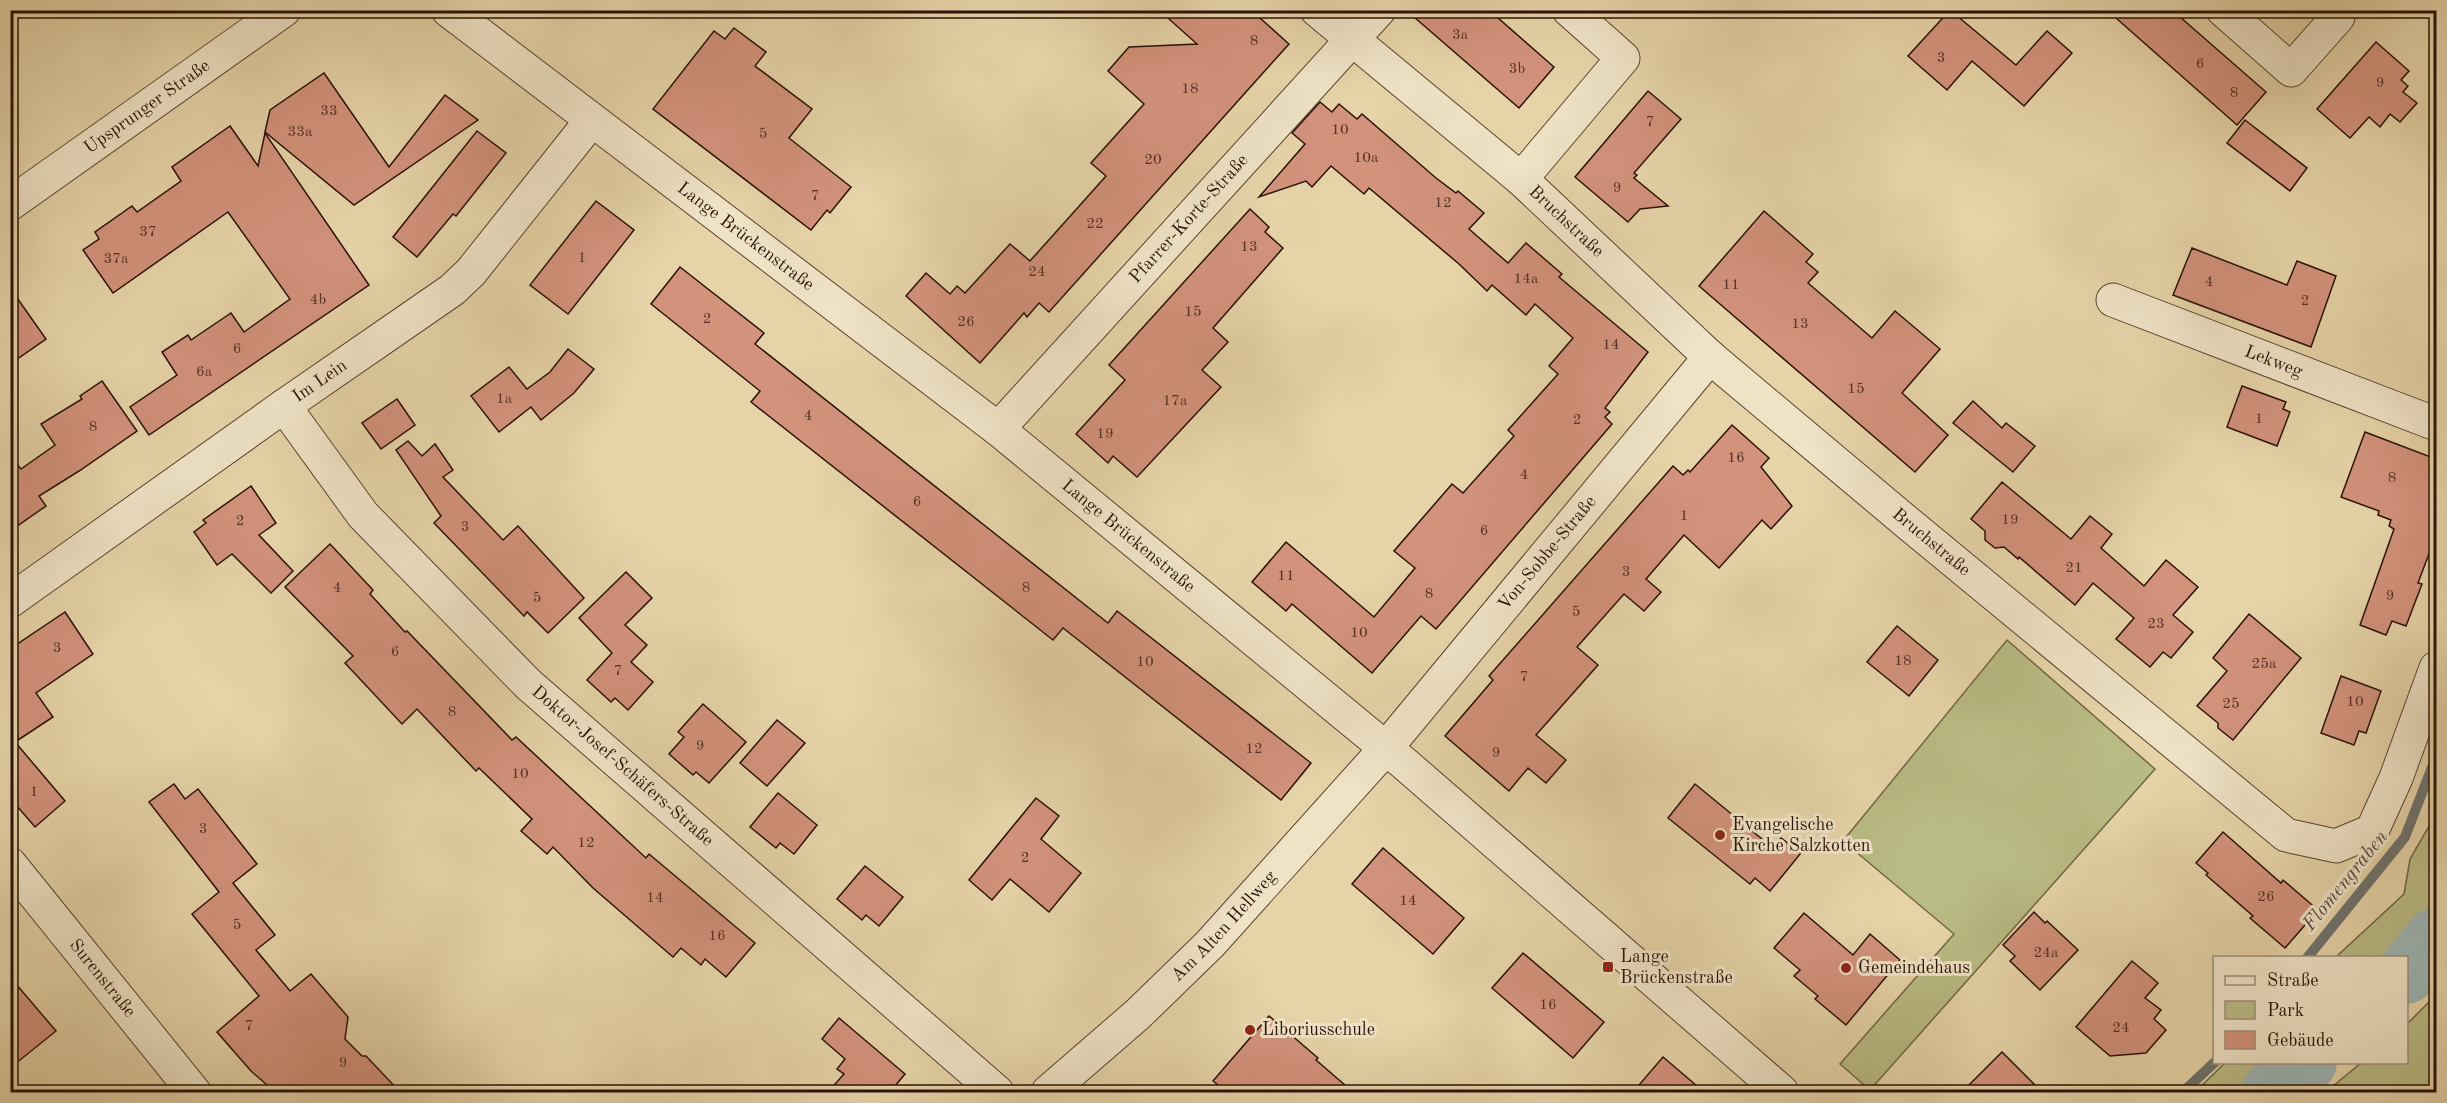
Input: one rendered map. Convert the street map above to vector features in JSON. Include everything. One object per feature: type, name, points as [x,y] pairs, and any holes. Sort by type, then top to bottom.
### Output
[{"type":"street","name":"Upsprunger Straße","points":[[10,204],[284,10]]},
{"type":"street","name":"Lange Brückenstraße","points":[[448,10],[998,429],[1386,748],[1782,1092]]},
{"type":"street","name":"Bruchstraße","points":[[1317,10],[1521,179],[1710,357],[2286,835],[2336,846],[2372,831],[2396,778],[2436,668]]},
{"type":"street","name":"Pfarrer-Korte-Straße","points":[[998,429],[1379,10]]},
{"type":"street","name":"Bruchstraße","points":[[1521,179],[1623,58],[1569,10]]},
{"type":"street","points":[[2223,10],[2290,70],[2338,17],[2330,10]]},
{"type":"street","name":"Im Lein","points":[[10,601],[284,406],[452,290],[471,272],[591,121]]},
{"type":"street","name":"Lekweg","points":[[2113,300],[2436,424]]},
{"type":"street","name":"Von-Sobbe-Straße","points":[[1386,748],[1710,357]]},
{"type":"street","name":"Doktor-Josef-Schäfers-Straße","points":[[284,406],[363,515],[528,684],[981,1087]]},
{"type":"street","name":"Am Alten Hellweg","points":[[1048,1092],[1138,1014],[1210,944],[1386,748]]},
{"type":"street","name":"Surenstraße","points":[[10,864],[194,1092]]},
{"type":"green space","points":[[2007,640],[2155,769],[1870,1090],[1840,1064],[1954,934],[1843,841]]},
{"type":"green space","points":[[2436,814],[2436,912],[2422,930],[2391,956],[2337,956],[2404,894],[2410,859]]},
{"type":"green space","points":[[2436,995],[2436,1092],[2326,1092],[2360,1064],[2408,1064],[2408,1023]]},
{"type":"green space","points":[[2224,1064],[2270,1064],[2238,1092],[2195,1092]]},
{"type":"building","points":[[1159,10],[1251,10],[1289,44],[1049,312],[1039,303],[1027,317],[1024,313],[980,363],[906,296],[926,273],[950,294],[957,286],[965,293],[1010,244],[1030,261],[1106,176],[1091,163],[1144,104],[1108,71],[1129,47],[1197,44]]},
{"type":"building","points":[[1406,10],[1489,10],[1554,67],[1519,108]]},
{"type":"building","points":[[1950,10],[2016,65],[2047,31],[2072,53],[2024,106],[1972,61],[1947,90],[1908,56]]},
{"type":"building","points":[[2107,10],[2172,10],[2266,92],[2237,125]]},
{"type":"building","points":[[734,28],[766,52],[755,66],[812,109],[789,138],[851,187],[830,213],[827,210],[811,230],[653,109],[714,31],[725,39]]},
{"type":"building","points":[[2376,42],[2409,71],[2401,80],[2408,86],[2403,92],[2417,103],[2400,122],[2390,114],[2380,127],[2369,117],[2350,138],[2317,109]]},
{"type":"building","points":[[324,73],[389,167],[445,95],[478,120],[354,205],[265,132],[270,110]]},
{"type":"building","points":[[1648,91],[1681,119],[1634,173],[1637,175],[1634,178],[1668,206],[1640,209],[1628,222],[1575,177]]},
{"type":"building","points":[[1320,102],[1332,112],[1339,104],[1357,119],[1362,114],[1436,178],[1456,193],[1458,191],[1484,213],[1469,229],[1508,263],[1526,243],[1562,274],[1559,277],[1648,352],[1605,408],[1610,412],[1605,417],[1612,424],[1436,629],[1421,616],[1372,673],[1292,604],[1286,611],[1252,582],[1286,542],[1374,617],[1415,568],[1394,551],[1452,484],[1463,493],[1514,436],[1508,430],[1558,374],[1549,366],[1573,338],[1535,304],[1526,315],[1492,285],[1487,291],[1459,264],[1369,188],[1364,194],[1331,166],[1312,187],[1306,181],[1259,197],[1305,144],[1292,133]]},
{"type":"building","points":[[2245,120],[2307,168],[2290,191],[2227,143]]},
{"type":"building","points":[[230,126],[258,166],[265,133],[369,285],[149,435],[130,407],[177,375],[162,352],[188,335],[191,340],[231,313],[244,332],[290,299],[228,212],[113,293],[83,250],[99,239],[95,232],[132,206],[137,212],[181,181],[172,167]]},
{"type":"building","points":[[477,131],[506,153],[456,216],[453,214],[417,257],[393,237]]},
{"type":"building","points":[[596,201],[634,230],[568,314],[530,285]]},
{"type":"building","points":[[1250,209],[1269,227],[1265,232],[1283,248],[1213,328],[1228,342],[1202,370],[1221,387],[1137,477],[1113,456],[1108,463],[1076,434],[1125,380],[1109,365]]},
{"type":"building","points":[[1764,211],[1813,254],[1806,262],[1818,272],[1808,283],[1872,338],[1895,311],[1940,349],[1902,393],[1948,435],[1915,472],[1699,286]]},
{"type":"building","points":[[2192,248],[2287,285],[2297,261],[2336,276],[2311,347],[2173,295]]},
{"type":"building","points":[[680,267],[764,333],[755,344],[1108,623],[1117,611],[1311,763],[1281,800],[1063,628],[1053,640],[751,402],[760,391],[651,304]]},
{"type":"building","points":[[10,288],[46,339],[10,364]]},
{"type":"building","points":[[568,349],[594,369],[574,393],[541,420],[531,407],[499,432],[471,396],[509,367],[527,389],[550,372]]},
{"type":"building","points":[[102,381],[137,431],[39,496],[46,506],[10,531],[10,455],[21,469],[55,445],[41,424],[82,399],[80,396]]},
{"type":"building","points":[[2242,386],[2286,402],[2283,409],[2290,412],[2277,446],[2227,427]]},
{"type":"building","points":[[397,399],[415,425],[381,449],[362,423]]},
{"type":"building","points":[[1973,401],[2002,428],[2006,423],[2035,446],[2013,472],[1953,423]]},
{"type":"building","points":[[1732,425],[1769,458],[1761,467],[1792,506],[1771,529],[1762,520],[1719,568],[1684,535],[1646,579],[1661,592],[1644,611],[1624,594],[1577,647],[1598,665],[1536,735],[1566,760],[1546,783],[1528,768],[1509,791],[1445,736],[1493,680],[1489,676],[1673,466],[1683,475],[1688,470],[1690,472]]},
{"type":"building","points":[[2365,432],[2436,459],[2436,535],[2418,583],[2422,584],[2406,626],[2392,621],[2386,635],[2360,625],[2394,529],[2389,526],[2391,520],[2378,515],[2379,511],[2341,497]]},
{"type":"building","points":[[408,441],[422,456],[435,444],[453,470],[443,477],[503,540],[518,526],[584,598],[548,633],[527,612],[524,616],[434,523],[441,516],[396,450]]},
{"type":"building","points":[[2002,482],[2071,539],[2090,516],[2112,534],[2101,548],[2144,586],[2166,560],[2198,587],[2173,615],[2193,632],[2171,658],[2163,652],[2150,667],[2116,639],[2134,618],[2093,583],[2075,605],[2019,557],[2018,559],[2004,547],[1995,548],[1985,540],[1985,531],[1971,519]]},
{"type":"building","points":[[251,486],[276,523],[259,535],[293,571],[271,593],[232,554],[217,565],[194,532],[206,523],[203,520]]},
{"type":"building","points":[[330,544],[373,590],[370,594],[405,632],[407,631],[512,740],[516,737],[646,858],[649,854],[755,943],[726,977],[705,959],[701,965],[681,948],[673,957],[593,888],[553,847],[547,854],[521,831],[532,819],[479,768],[476,771],[417,709],[402,724],[345,663],[353,656],[285,587]]},
{"type":"building","points":[[626,572],[652,598],[625,625],[647,645],[631,662],[653,682],[628,710],[615,698],[611,702],[587,680],[612,653],[579,618]]},
{"type":"building","points":[[65,612],[93,654],[36,693],[53,717],[15,742],[65,801],[35,827],[10,798],[10,649]]},
{"type":"building","points":[[2249,614],[2301,658],[2233,740],[2218,728],[2218,723],[2197,706],[2227,671],[2213,658]]},
{"type":"building","points":[[1897,626],[1938,660],[1909,696],[1867,662]]},
{"type":"building","points":[[2341,676],[2381,691],[2366,733],[2359,731],[2354,745],[2321,733]]},
{"type":"building","points":[[703,704],[746,742],[709,783],[696,772],[693,775],[669,754],[684,737],[678,732]]},
{"type":"building","points":[[777,720],[805,743],[767,786],[740,763]]},
{"type":"building","points":[[174,784],[185,799],[198,789],[257,864],[233,883],[275,935],[256,950],[290,991],[311,974],[348,1017],[345,1039],[362,1056],[366,1056],[400,1092],[275,1092],[251,1071],[217,1032],[259,996],[192,914],[219,892],[149,802]]},
{"type":"building","name":"Evangelische Kirche Salzkotten","points":[[1695,784],[1773,848],[1781,838],[1801,853],[1770,891],[1755,878],[1750,884],[1668,818]]},
{"type":"building","points":[[778,793],[817,825],[794,854],[780,843],[776,848],[750,827]]},
{"type":"building","points":[[1036,798],[1059,816],[1041,839],[1081,873],[1049,912],[1010,879],[992,900],[969,880]]},
{"type":"building","points":[[2223,832],[2281,883],[2283,880],[2318,910],[2285,948],[2250,918],[2253,916],[2206,875],[2208,873],[2196,863]]},
{"type":"building","points":[[1383,848],[1464,918],[1433,954],[1352,884]]},
{"type":"building","points":[[865,866],[903,897],[879,926],[866,915],[862,920],[837,899]]},
{"type":"building","points":[[2034,912],[2078,950],[2040,990],[2010,961],[2015,956],[2003,945]]},
{"type":"building","name":"Gemeindehaus","points":[[1804,913],[1853,955],[1870,934],[1900,960],[1846,1025],[1815,999],[1818,996],[1794,976],[1800,970],[1774,948]]},
{"type":"building","points":[[1523,953],[1604,1022],[1573,1058],[1492,988]]},
{"type":"building","points":[[2132,961],[2158,983],[2145,998],[2161,1010],[2154,1019],[2166,1030],[2146,1053],[2110,1056],[2076,1027]]},
{"type":"building","points":[[10,977],[56,1031],[10,1068]]},
{"type":"building","name":"Liboriusschule","points":[[1269,1016],[1353,1092],[1227,1092],[1213,1081]]},
{"type":"building","points":[[839,1018],[905,1074],[890,1092],[828,1092],[844,1074],[837,1069],[845,1059],[822,1039]]},
{"type":"building","points":[[2002,1052],[2042,1092],[1962,1092]]},
{"type":"building","points":[[1663,1057],[1704,1092],[1633,1092]]},
{"type":"waterway","name":"Flomengraben","points":[[2309,956],[2405,837],[2436,757]]},
{"type":"waterway","points":[[2408,972],[2436,937]]},
{"type":"waterway","name":"Flomengraben","points":[[2183,1092],[2213,1064]]},
{"type":"waterway","points":[[2271,1092],[2305,1064]]},
{"type":"place","name":"Evangelische Kirche Salzkotten","points":[[1720,835]]},
{"type":"place","name":"Lange Brückenstraße","points":[[1608,967]]},
{"type":"place","name":"Gemeindehaus","points":[[1846,968]]},
{"type":"place","name":"Liboriusschule","points":[[1250,1030]]}]
